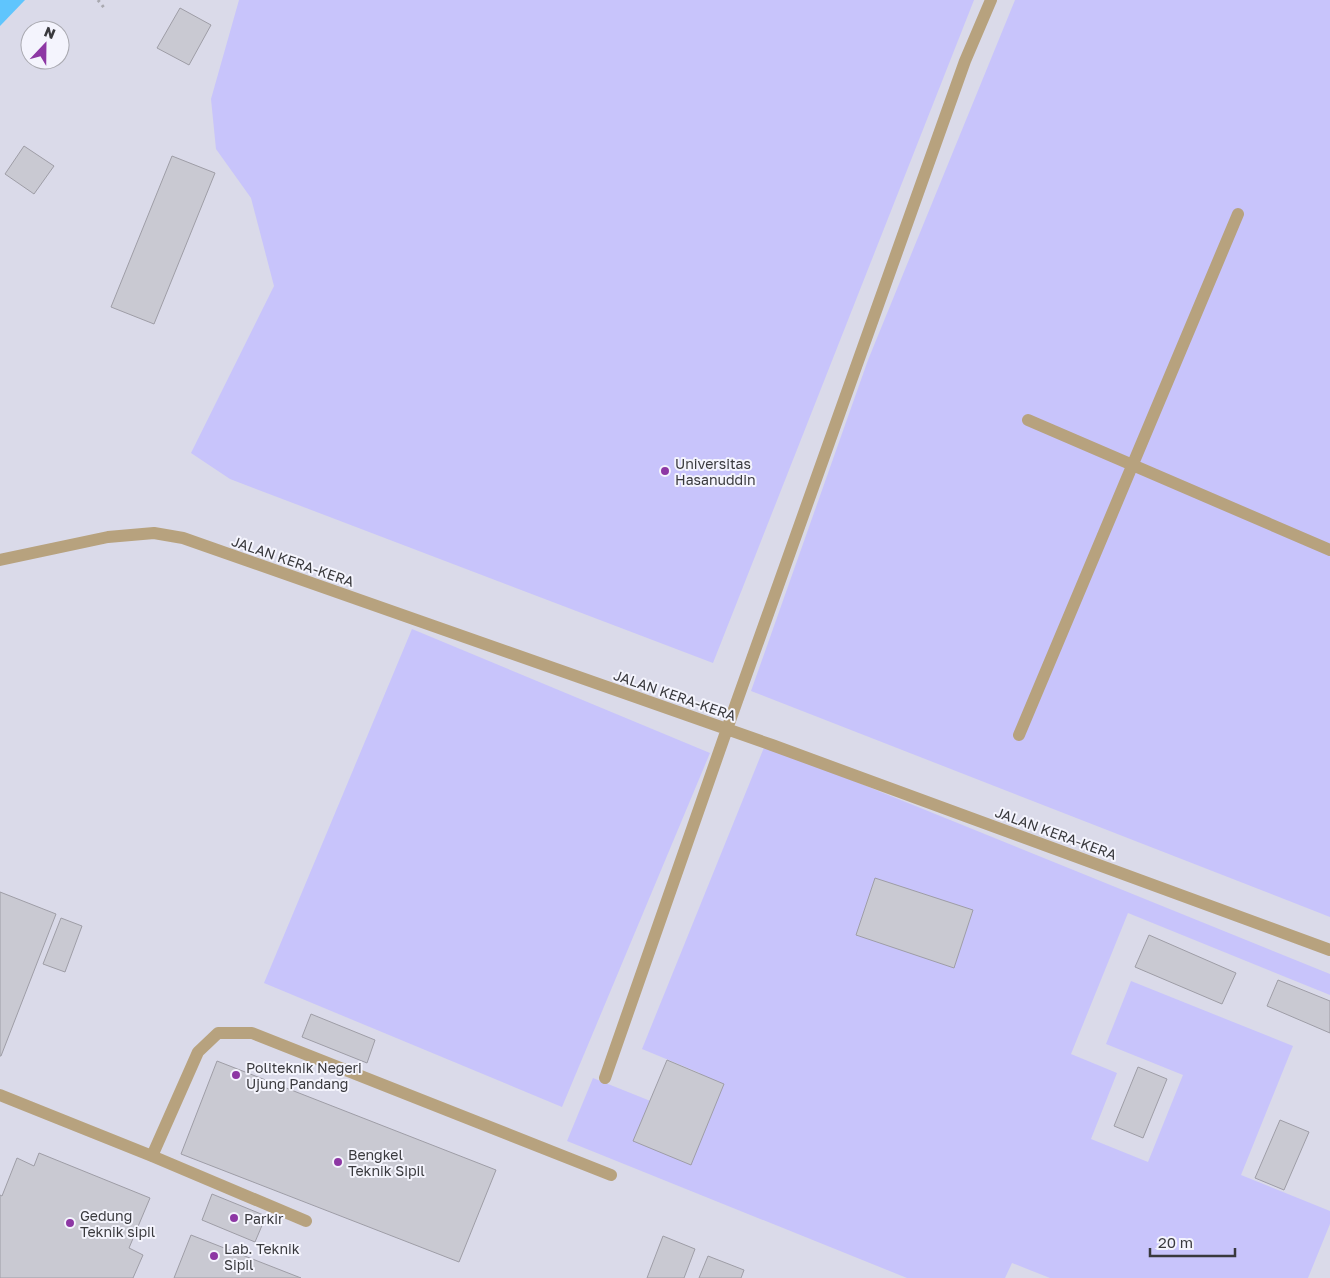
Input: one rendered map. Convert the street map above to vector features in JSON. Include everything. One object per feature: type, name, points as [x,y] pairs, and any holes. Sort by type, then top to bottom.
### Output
[{"type":"street","points":[[605,1078],[964,61],[991,0]]},
{"type":"street","points":[[1018,734],[1238,214]]},
{"type":"street","points":[[1028,420],[1330,550]]},
{"type":"street","name":"JALAN KERA-KERA","points":[[0,560],[108,537],[154,533],[183,538],[727,729],[1330,950]]},
{"type":"street","points":[[152,1156],[198,1052],[218,1033],[252,1033],[611,1175]]},
{"type":"street","points":[[0,1094],[306,1221]]},
{"type":"path","points":[[98,0],[105,9]]},
{"type":"shaded area","name":"Universitas Hasanuddin","points":[[0,0],[1330,0],[1330,1278],[0,1278]]},
{"type":"shaded area","points":[[239,0],[974,0],[713,663],[230,479],[191,453],[274,286],[251,198],[216,149],[211,99]]},
{"type":"shaded area","points":[[1015,0],[1330,0],[1330,917],[751,691],[868,360]]},
{"type":"shaded area","points":[[412,629],[710,753],[562,1107],[264,983]]},
{"type":"shaded area","points":[[765,745],[1330,974],[1330,995],[1128,913],[1071,1054],[1117,1073],[1091,1139],[1148,1162],[1183,1075],[1106,1044],[1131,981],[1293,1046],[1241,1175],[1330,1211],[1330,1224],[1308,1278],[1050,1278],[1012,1263],[1005,1278],[907,1278],[567,1141],[593,1078],[683,1114],[700,1073],[642,1049]]},
{"type":"water","points":[[0,0],[25,0],[0,26]]},
{"type":"building","points":[[180,8],[211,25],[189,65],[157,48]]},
{"type":"building","points":[[24,146],[54,166],[34,194],[5,174]]},
{"type":"building","points":[[172,156],[215,173],[154,324],[111,307]]},
{"type":"building","points":[[875,878],[973,910],[954,968],[856,935]]},
{"type":"building","points":[[0,892],[56,914],[1,1056],[0,1056]]},
{"type":"building","points":[[61,918],[82,926],[65,972],[43,964]]},
{"type":"building","points":[[1149,935],[1236,973],[1222,1004],[1135,967]]},
{"type":"building","points":[[1278,980],[1330,1001],[1330,1033],[1267,1006]]},
{"type":"building","points":[[311,1014],[375,1040],[367,1063],[302,1037]]},
{"type":"building","points":[[667,1060],[724,1084],[691,1165],[633,1141]]},
{"type":"building","name":"Bengkel Teknik Sipil","points":[[217,1061],[496,1170],[459,1262],[181,1154]]},
{"type":"building","points":[[1138,1067],[1167,1079],[1143,1138],[1114,1126]]},
{"type":"building","points":[[1280,1120],[1309,1132],[1284,1190],[1255,1178]]},
{"type":"building","name":"Gedung Teknik sipil","points":[[39,1153],[150,1198],[129,1248],[143,1255],[133,1278],[0,1278],[0,1195],[2,1196],[17,1158],[34,1166]]},
{"type":"building","name":"Parkir","points":[[212,1194],[266,1216],[255,1242],[202,1220]]},
{"type":"building","name":"Lab. Teknik Sipil","points":[[191,1235],[301,1278],[174,1278]]},
{"type":"building","points":[[663,1236],[695,1249],[684,1278],[647,1278]]},
{"type":"building","points":[[708,1256],[744,1270],[741,1278],[699,1278]]},
{"type":"place","name":"Universitas Hasanuddin","points":[[665,471]]},
{"type":"place","name":"Politeknik Negeri Ujung Pandang","points":[[236,1075]]},
{"type":"place","name":"Bengkel Teknik Sipil","points":[[338,1162]]},
{"type":"place","name":"Parkir","points":[[234,1218]]},
{"type":"place","name":"Gedung Teknik sipil","points":[[70,1223]]},
{"type":"place","name":"Lab. Teknik Sipil","points":[[214,1256]]}]
